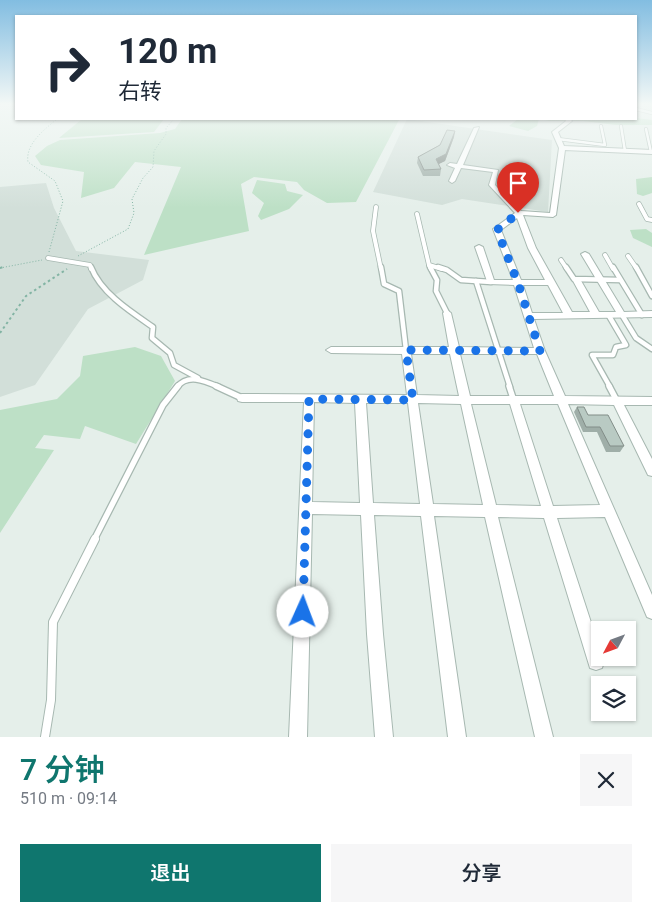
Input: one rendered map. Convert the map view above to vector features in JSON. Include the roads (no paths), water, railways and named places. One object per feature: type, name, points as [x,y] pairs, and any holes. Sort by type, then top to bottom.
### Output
[{"type":"street","points":[[452,181],[471,139]]},
{"type":"street","points":[[558,139],[562,148],[553,215],[518,213],[497,230],[518,283],[540,351],[607,511],[652,612]]},
{"type":"street","points":[[562,148],[652,152]]},
{"type":"street","points":[[450,166],[496,172],[492,184],[518,213],[532,248],[569,316]]},
{"type":"street","points":[[479,247],[491,282],[551,283]]},
{"type":"street","points":[[585,254],[622,315]]},
{"type":"street","points":[[576,279],[597,316]]},
{"type":"street","points":[[447,314],[464,400],[544,737]]},
{"type":"street","points":[[529,316],[647,314]]},
{"type":"street","points":[[331,350],[540,351]]},
{"type":"street","points":[[406,350],[457,737]]},
{"type":"street","points":[[242,398],[652,401]]},
{"type":"street","points":[[298,737],[307,508],[309,399]]},
{"type":"street","points":[[360,399],[384,737]]},
{"type":"street","points":[[514,401],[591,646]]},
{"type":"street","points":[[618,401],[652,471]]},
{"type":"street","points":[[307,508],[550,512],[607,511]]},
{"type":"lane","points":[[561,139],[606,145],[605,139]]},
{"type":"lane","points":[[623,139],[625,151]]},
{"type":"lane","points":[[649,139],[652,152]]},
{"type":"lane","points":[[639,204],[646,219],[652,220]]},
{"type":"lane","points":[[376,207],[373,231],[380,266],[384,284],[399,290],[406,350]]},
{"type":"lane","points":[[417,214],[429,266],[437,280],[436,291],[447,314]]},
{"type":"lane","points":[[605,255],[620,280],[647,314]]},
{"type":"lane","points":[[628,256],[652,296]]},
{"type":"lane","points":[[48,258],[90,265],[96,280],[134,314],[153,326],[152,338],[170,354],[174,365],[242,398]]},
{"type":"lane","points":[[561,260],[576,279],[620,280]]},
{"type":"lane","points":[[429,266],[447,270],[461,280],[491,282]]},
{"type":"lane","points":[[476,281],[514,401]]},
{"type":"lane","points":[[622,315],[636,338],[652,349]]},
{"type":"lane","points":[[609,316],[626,345],[616,347],[613,355],[592,355],[618,401]]},
{"type":"lane","points":[[45,737],[51,700],[54,622],[163,405],[180,384],[198,378]]}]
